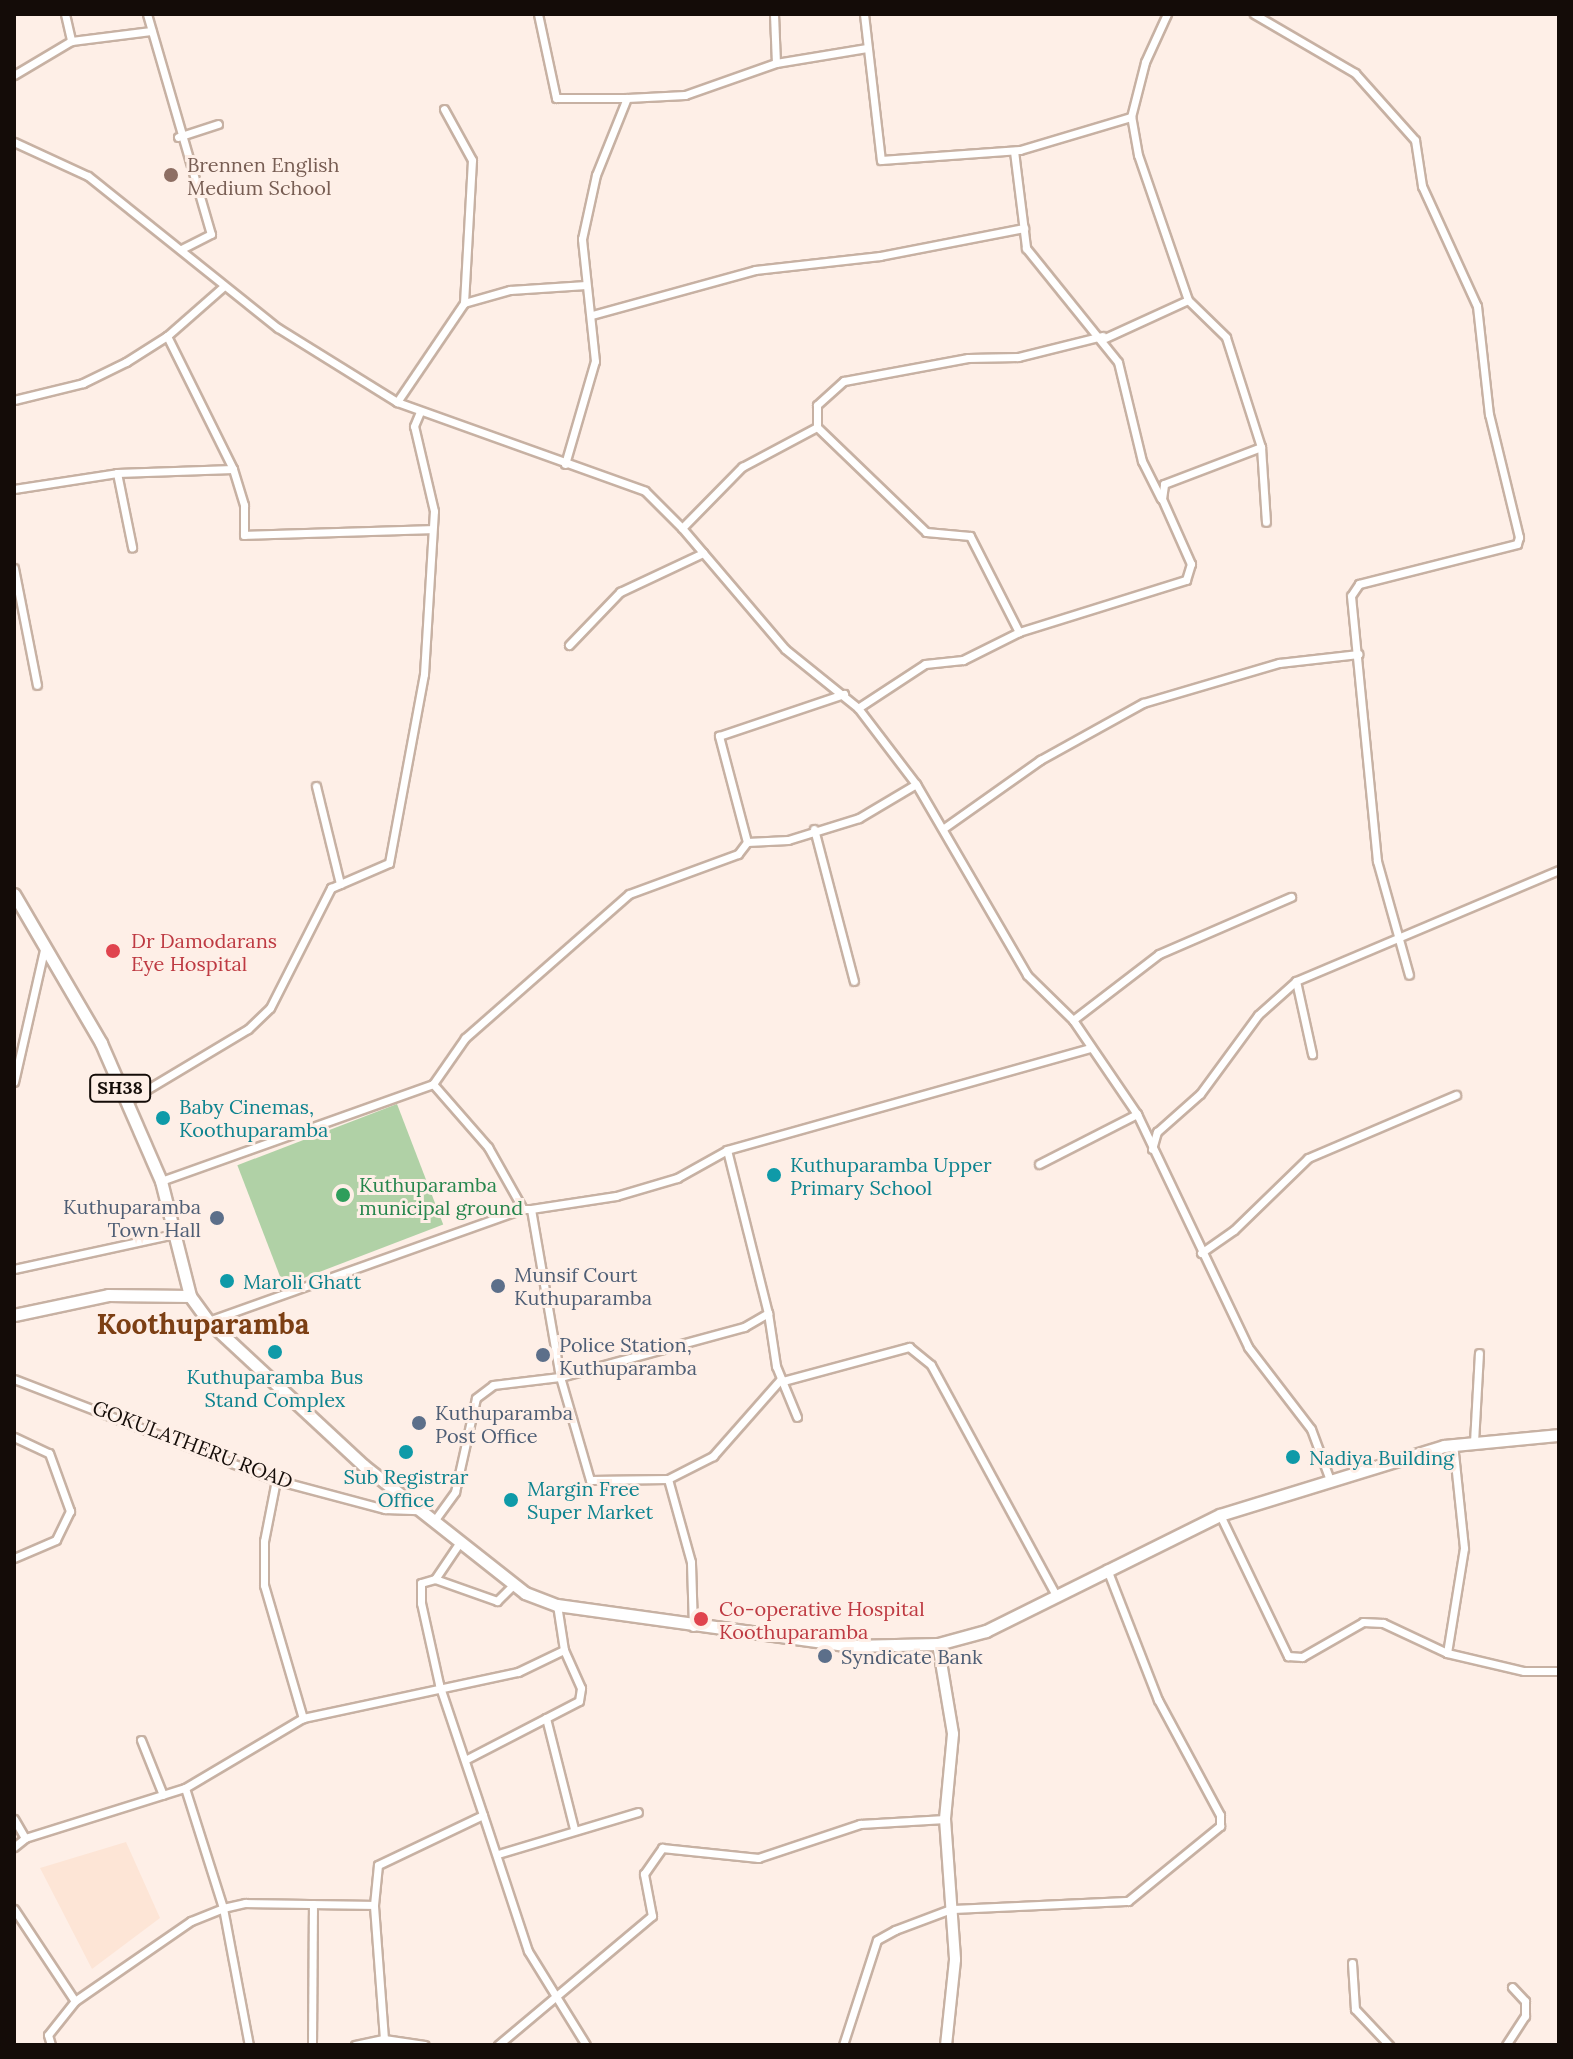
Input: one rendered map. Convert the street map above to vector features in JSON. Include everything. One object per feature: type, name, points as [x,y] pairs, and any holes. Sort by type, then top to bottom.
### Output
[{"type":"main road","name":"SH38","points":[[14,894],[101,1043],[161,1181],[190,1296]]},
{"type":"main road","points":[[14,1315],[108,1295],[190,1296],[208,1321],[421,1510],[512,1586],[557,1605],[693,1627],[852,1646],[938,1644],[986,1631],[1107,1568],[1220,1515],[1453,1444],[1559,1435]]},
{"type":"main road","points":[[938,1644],[952,1722],[945,1819],[953,2011],[946,2045]]},
{"type":"street","points":[[65,14],[71,41]]},
{"type":"street","points":[[147,14],[178,137],[211,234],[181,249]]},
{"type":"street","points":[[538,14],[556,98],[627,98],[699,91],[776,63],[867,48]]},
{"type":"street","points":[[774,14],[776,63]]},
{"type":"street","points":[[864,14],[881,160],[1014,151],[1131,117]]},
{"type":"street","points":[[1167,14],[1145,62],[1131,117],[1188,300],[1226,337],[1261,447],[1266,522]]},
{"type":"street","points":[[1254,14],[1355,73],[1415,140],[1422,186],[1477,306],[1489,414],[1519,537],[1517,544],[1359,584],[1351,596],[1377,861],[1395,942],[1409,975]]},
{"type":"street","points":[[14,75],[71,41],[151,31]]},
{"type":"street","points":[[565,464],[595,361],[582,239],[588,206],[627,98]]},
{"type":"street","points":[[397,402],[464,303],[472,160],[444,109]]},
{"type":"street","points":[[178,137],[218,124]]},
{"type":"street","points":[[14,142],[88,176],[278,328],[397,402],[645,491],[682,528],[785,649],[858,708],[916,784],[944,828],[957,863],[1018,963],[1073,1020],[1137,1114],[1151,1151],[1248,1347],[1311,1429],[1330,1480]]},
{"type":"street","points":[[858,708],[925,664],[963,660],[1019,632],[1191,576],[1191,564],[1142,461],[1118,362],[1103,337],[1049,281],[1026,248],[1014,151]]},
{"type":"street","points":[[592,315],[768,268],[880,256],[1024,228]]},
{"type":"street","points":[[464,303],[510,290],[586,285]]},
{"type":"street","points":[[14,400],[83,383],[167,336],[224,286]]},
{"type":"street","points":[[1019,632],[970,536],[926,532],[817,427],[817,405],[844,381],[984,356],[1018,357],[1103,337],[1188,300]]},
{"type":"street","points":[[167,336],[233,469],[244,505],[244,535],[432,529]]},
{"type":"street","points":[[126,1102],[248,1029],[270,1008],[315,908],[340,884],[384,869],[393,851],[397,799],[424,674],[434,511],[414,426],[420,412]]},
{"type":"street","points":[[682,528],[742,467],[817,427]]},
{"type":"street","points":[[1162,499],[1170,478],[1261,447]]},
{"type":"street","points":[[14,489],[117,473],[233,469]]},
{"type":"street","points":[[117,473],[132,547]]},
{"type":"street","points":[[569,645],[620,592],[703,553]]},
{"type":"street","points":[[14,568],[37,685]]},
{"type":"street","points":[[944,828],[1040,760],[1143,703],[1279,663],[1358,654]]},
{"type":"street","points":[[747,842],[719,736],[844,694]]},
{"type":"street","points":[[747,842],[788,840],[814,829],[859,818],[916,784]]},
{"type":"street","points":[[316,786],[340,884]]},
{"type":"street","points":[[814,829],[854,981]]},
{"type":"street","points":[[161,1181],[433,1084],[465,1038],[629,894],[738,854],[747,842]]},
{"type":"street","points":[[1151,1151],[1157,1132],[1200,1094],[1258,1015],[1296,981],[1395,942],[1559,870]]},
{"type":"street","points":[[1073,1020],[1159,954],[1291,897]]},
{"type":"street","points":[[14,1082],[44,950]]},
{"type":"street","points":[[1296,981],[1312,1054]]},
{"type":"street","points":[[208,1321],[527,1209],[616,1196],[677,1178],[727,1150],[1090,1048]]},
{"type":"street","points":[[433,1084],[488,1147],[527,1209],[560,1377],[590,1480],[668,1479],[713,1456],[782,1380],[909,1347],[931,1365],[1056,1595]]},
{"type":"street","points":[[1201,1253],[1234,1230],[1308,1158],[1456,1095]]},
{"type":"street","points":[[1039,1164],[1137,1114]]},
{"type":"street","points":[[727,1150],[782,1380],[797,1417]]},
{"type":"street","points":[[14,1269],[175,1234]]},
{"type":"street","points":[[434,1521],[455,1492],[476,1398],[493,1385],[560,1377],[744,1327],[768,1313]]},
{"type":"street","points":[[1474,1442],[1479,1353]]},
{"type":"street","name":"GOKULATHERU ROAD","points":[[14,1379],[77,1398],[276,1480],[385,1509],[421,1510]]},
{"type":"street","points":[[14,1437],[49,1453],[70,1511],[56,1540],[14,1558]]},
{"type":"street","points":[[1447,1653],[1464,1548],[1453,1444]]},
{"type":"street","points":[[668,1479],[691,1562],[693,1627]]},
{"type":"street","points":[[276,1480],[264,1541],[264,1585],[303,1718]]},
{"type":"street","points":[[1220,1515],[1288,1656],[1302,1657],[1363,1622],[1383,1623],[1447,1653],[1524,1671],[1559,1671]]},
{"type":"street","points":[[435,1579],[460,1542]]},
{"type":"street","points":[[843,2045],[877,1940],[951,1909],[1128,1901],[1220,1826],[1220,1815],[1158,1700],[1107,1568]]},
{"type":"street","points":[[512,1586],[497,1601],[435,1579],[421,1583],[421,1603],[439,1684],[498,1854],[513,1916],[556,2001],[586,2045]]},
{"type":"street","points":[[465,1760],[546,1718],[582,1695],[564,1650],[557,1605]]},
{"type":"street","points":[[14,1847],[25,1838],[185,1788],[303,1718],[439,1684],[503,1676],[564,1650]]},
{"type":"street","points":[[546,1718],[574,1829]]},
{"type":"street","points":[[141,1740],[163,1795]]},
{"type":"street","points":[[185,1788],[223,1908],[249,2045]]},
{"type":"street","points":[[498,1854],[638,1812]]},
{"type":"street","points":[[384,2039],[374,1905],[378,1865],[483,1815]]},
{"type":"street","points":[[14,1819],[25,1838]]},
{"type":"street","points":[[498,2045],[556,2001],[652,1916],[644,1874],[662,1848],[758,1858],[860,1824],[945,1819]]},
{"type":"street","points":[[312,2045],[313,1904]]},
{"type":"street","points":[[51,2045],[48,2035],[75,2001],[191,1921],[223,1908],[374,1905]]},
{"type":"street","points":[[14,1909],[75,2001]]},
{"type":"street","points":[[1352,1963],[1355,2009],[1389,2045]]},
{"type":"street","points":[[1506,2045],[1525,2016],[1525,2001],[1512,1987]]},
{"type":"street","points":[[355,2045],[384,2039],[425,2045]]},
{"type":"shaded area","points":[[126,1842],[160,1918],[92,1969],[40,1868]]},
{"type":"green space","name":"Kuthuparamba municipal ground","points":[[397,1104],[443,1224],[284,1286],[237,1165]]},
{"type":"place","name":"Brennen English Medium School","points":[[171,175]]},
{"type":"place","name":"Dr Damodarans Eye Hospital","points":[[113,951]]},
{"type":"place","name":"Baby Cinemas, Koothuparamba","points":[[163,1118]]},
{"type":"place","name":"Kuthuparamba Upper Primary School","points":[[774,1175]]},
{"type":"place","name":"Kuthuparamba municipal ground","points":[[343,1195]]},
{"type":"place","name":"Kuthuparamba Town Hall","points":[[217,1218]]},
{"type":"place","name":"Maroli Ghatt","points":[[227,1281]]},
{"type":"place","name":"Munsif Court Kuthuparamba","points":[[498,1286]]},
{"type":"place","name":"Kuthuparamba Bus Stand Complex","points":[[275,1352]]},
{"type":"place","name":"Police Station, Kuthuparamba","points":[[543,1355]]},
{"type":"place","name":"Kuthuparamba Post Office","points":[[419,1423]]},
{"type":"place","name":"Sub Registrar Office","points":[[406,1452]]},
{"type":"place","name":"Nadiya Building","points":[[1293,1457]]},
{"type":"place","name":"Margin Free Super Market","points":[[511,1500]]},
{"type":"place","name":"Co-operative Hospital Koothuparamba","points":[[701,1619]]},
{"type":"place","name":"Syndicate Bank","points":[[825,1656]]},
{"type":"district","name":"Koothuparamba","points":[[203,1324]]}]
